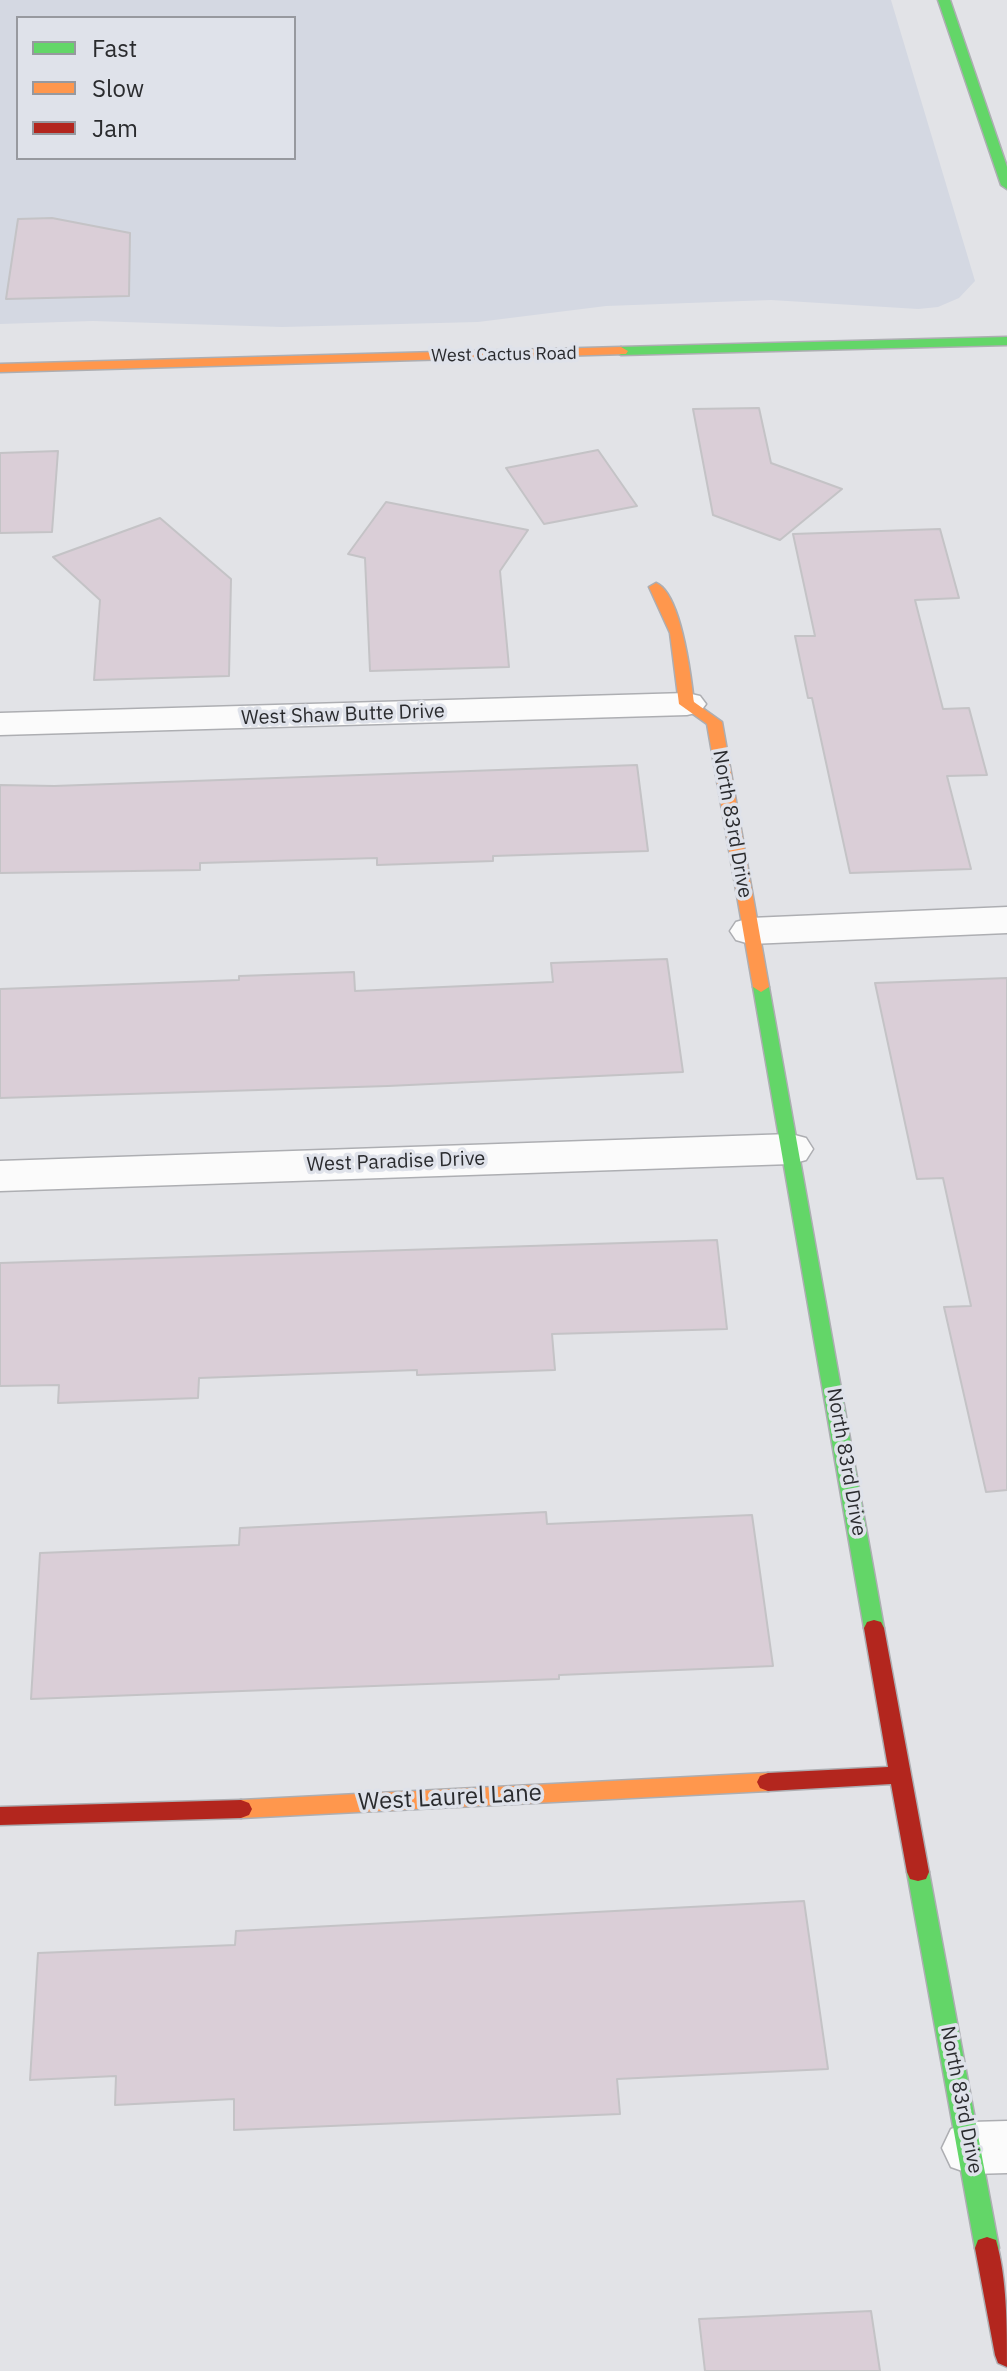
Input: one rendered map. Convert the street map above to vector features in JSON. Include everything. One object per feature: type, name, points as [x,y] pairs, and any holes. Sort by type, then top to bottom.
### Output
[{"type":"street","points":[[944,0],[1007,185]]},
{"type":"street","name":"West Cactus Road","points":[[0,368],[1007,341]]},
{"type":"street","points":[[656,587],[677,633],[687,704]]},
{"type":"street","name":"West Shaw Butte Drive","points":[[0,724],[687,704]]},
{"type":"street","name":"North 83rd Drive","points":[[687,704],[714,722],[900,1775],[989,2147],[1007,2355]]},
{"type":"street","points":[[750,931],[1007,920]]},
{"type":"street","name":"West Paradise Drive","points":[[0,1176],[791,1149]]},
{"type":"street","name":"West Laurel Lane","points":[[0,1816],[173,1812],[900,1775]]},
{"type":"shaded area","points":[[0,0],[891,0],[975,281],[959,298],[938,307],[918,309],[771,300],[606,306],[478,322],[282,327],[93,321],[0,324]]},
{"type":"building","points":[[52,218],[130,233],[129,296],[6,299],[18,219]]},
{"type":"building","points":[[759,408],[771,463],[842,489],[780,540],[713,515],[693,409]]},
{"type":"building","points":[[598,450],[637,506],[544,524],[506,468]]},
{"type":"building","points":[[58,451],[52,532],[0,533],[0,453]]},
{"type":"building","points":[[386,502],[528,530],[500,571],[509,667],[370,671],[365,558],[348,554]]},
{"type":"building","points":[[160,518],[231,579],[229,676],[94,680],[100,600],[53,557]]},
{"type":"building","points":[[940,529],[959,598],[915,600],[943,709],[969,708],[987,775],[947,776],[971,869],[850,873],[812,698],[808,698],[795,636],[815,636],[793,534]]},
{"type":"building","points":[[637,765],[648,851],[493,856],[493,861],[377,865],[377,858],[200,863],[200,870],[0,873],[0,785],[54,786]]},
{"type":"building","points":[[667,959],[683,1072],[388,1086],[0,1098],[0,989],[239,980],[239,976],[354,972],[355,991],[553,982],[551,963]]},
{"type":"building","points":[[1007,978],[1007,1490],[986,1492],[944,1307],[971,1306],[943,1178],[917,1179],[875,983]]},
{"type":"building","points":[[717,1240],[727,1329],[552,1334],[555,1370],[417,1375],[417,1370],[199,1378],[198,1398],[58,1403],[59,1385],[0,1386],[0,1263]]},
{"type":"building","points":[[546,1512],[547,1524],[752,1515],[773,1666],[559,1675],[559,1679],[31,1699],[40,1553],[239,1545],[240,1528]]},
{"type":"building","points":[[804,1901],[828,2069],[617,2079],[620,2114],[234,2130],[234,2099],[115,2105],[116,2076],[30,2080],[38,1953],[235,1945],[236,1931]]},
{"type":"building","points":[[871,2311],[880,2371],[705,2371],[699,2319]]},
{"type":"traffic: fast","points":[[944,0],[1007,185]]},
{"type":"traffic: fast","points":[[621,351],[1007,341]]},
{"type":"traffic: fast","points":[[761,987],[874,1628]]},
{"type":"traffic: fast","points":[[918,1872],[987,2248]]},
{"type":"traffic: slow","points":[[0,368],[621,351]]},
{"type":"traffic: slow","points":[[656,587],[677,633],[687,704],[714,722],[761,987]]},
{"type":"traffic: slow","points":[[241,1809],[768,1782]]},
{"type":"traffic: jam","points":[[874,1628],[918,1872]]},
{"type":"traffic: jam","points":[[768,1782],[900,1775]]},
{"type":"traffic: jam","points":[[0,1816],[241,1809]]},
{"type":"traffic: jam","points":[[987,2248],[1007,2355]]}]
